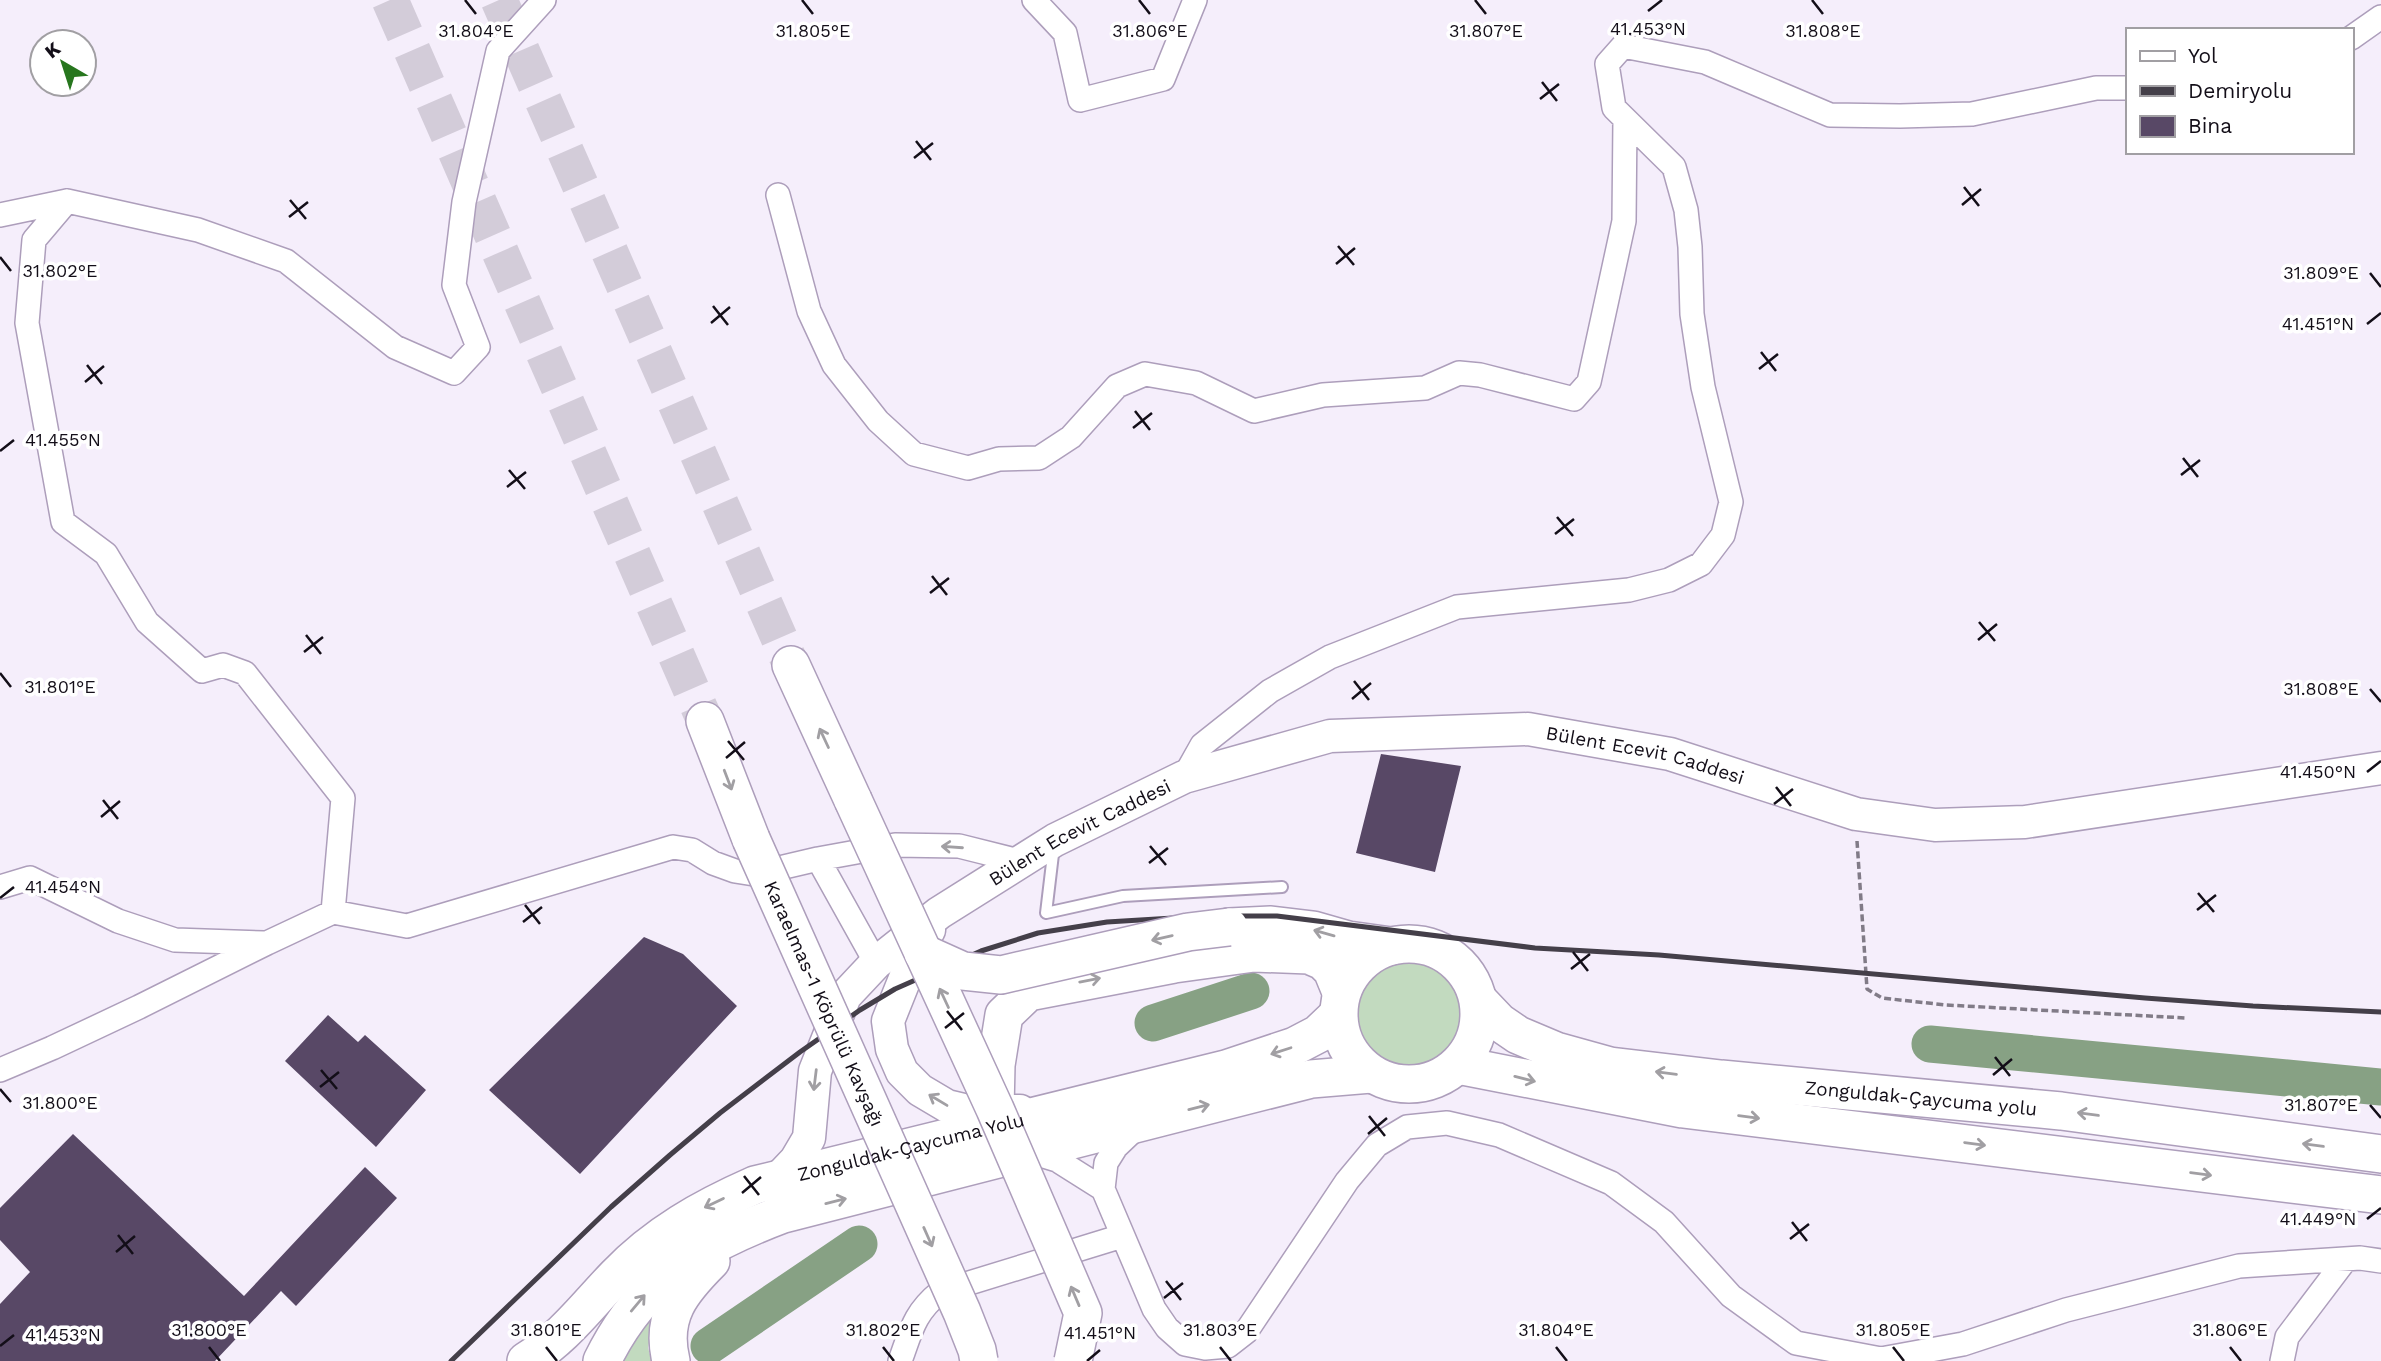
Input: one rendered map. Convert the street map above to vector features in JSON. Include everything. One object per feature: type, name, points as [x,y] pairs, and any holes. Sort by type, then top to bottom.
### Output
[{"type":"highway","points":[[790,665],[995,1109],[1083,1313],[1073,1361]]},
{"type":"highway","name":"Karaelmas-1 Köprülü Kavşağı","points":[[705,720],[751,839],[962,1312],[979,1361]]},
{"type":"highway","points":[[923,953],[963,971],[1001,975],[1188,932],[1242,940],[1309,955],[1323,961],[1332,970],[1340,1004],[1342,1038],[1353,1059],[1371,1074],[1393,1084],[1416,1085],[1439,1079],[1458,1065],[1472,1046],[1479,1024],[1479,1001],[1471,979],[1456,961],[1437,949],[1414,944],[1391,946],[1348,940],[1313,930],[1271,925],[1242,940],[1174,964],[1028,992],[1004,1015],[996,1065],[995,1109]]},
{"type":"highway","points":[[1340,1004],[1353,971],[1370,955],[1391,946]]},
{"type":"highway","name":"Zonguldak-Çaycuma yolu","points":[[1479,1001],[1499,1022],[1518,1035],[1556,1051],[1610,1066],[2061,1111],[2381,1154]]},
{"type":"highway","name":"Zonguldak-Çaycuma Yolu","points":[[526,1361],[567,1331],[617,1274],[661,1236],[710,1205],[755,1185],[1226,1069],[1295,1046],[1318,1034],[1340,1004]]},
{"type":"highway","points":[[1458,1065],[1683,1109],[2381,1195]]},
{"type":"highway","name":"Zonguldak-Çaycuma Yolu","points":[[602,1361],[634,1307],[660,1279],[712,1245],[783,1214],[1311,1079],[1371,1074]]},
{"type":"highway","points":[[671,1361],[669,1327],[676,1301],[695,1277],[746,1228]]},
{"type":"main road","name":"Bülent Ecevit Caddesi","points":[[778,1179],[796,1160],[808,1138],[813,1113],[815,1072],[845,996],[876,963],[939,913],[1055,840],[1184,777],[1330,736],[1528,729],[1670,754],[1856,814],[1935,825],[2025,822],[2381,768]]},
{"type":"main road","points":[[939,913],[914,956],[888,1021],[892,1049],[902,1072],[920,1090],[947,1106],[968,1111],[1053,1111]]},
{"type":"street","points":[[0,215],[67,201],[198,230],[286,261],[395,347],[454,373],[478,347],[454,285],[464,202],[498,51],[544,0]]},
{"type":"street","points":[[1034,0],[1065,33],[1080,100],[1163,79],[1195,0]]},
{"type":"street","points":[[2353,36],[2381,16]]},
{"type":"street","points":[[1184,777],[1202,745],[1270,691],[1330,657],[1457,607],[1629,590],[1669,580],[1701,564],[1723,535],[1731,502],[1701,374],[1692,314],[1686,210],[1674,167],[1614,108],[1607,64],[1623,46],[1705,62],[1830,115],[1972,114],[2096,88],[2126,88]]},
{"type":"street","points":[[778,195],[809,312],[834,365],[878,421],[914,454],[968,468],[999,459],[1039,458],[1071,437],[1117,386],[1145,374],[1196,383],[1254,411],[1323,395],[1425,388],[1459,373],[1480,374],[1574,399],[1589,383],[1625,221],[1625,119]]},
{"type":"street","points":[[67,201],[34,240],[27,323],[63,522],[106,554],[147,622],[202,671],[223,665],[245,673],[342,798],[333,912]]},
{"type":"street","points":[[0,1070],[139,1007],[333,912],[407,926],[673,847],[692,850],[713,863],[734,871],[754,874],[895,845],[959,846],[1019,861]]},
{"type":"street","points":[[818,859],[876,963]]},
{"type":"street","points":[[0,887],[30,878],[118,921],[175,940],[267,943]]},
{"type":"street","points":[[1141,1122],[1116,1147],[1106,1163],[1103,1189],[1154,1309],[1167,1328],[1185,1344],[1205,1348],[1228,1346],[1246,1332],[1347,1181],[1377,1145],[1407,1127],[1447,1123],[1499,1135],[1611,1183],[1664,1222],[1731,1296],[1796,1343],[1881,1359],[1963,1344],[2066,1310],[2239,1266],[2346,1259],[2381,1261]]},
{"type":"street","points":[[1028,1151],[1057,1160],[1103,1189]]},
{"type":"street","points":[[900,1361],[913,1320],[926,1303],[940,1292],[1122,1236]]},
{"type":"street","points":[[2282,1361],[2287,1337],[2346,1259]]},
{"type":"lane","points":[[1055,840],[1046,913],[1123,896],[1283,887]]},
{"type":"path","points":[[1856,814],[1867,989],[1882,999],[2186,1018]]},
{"type":"green space","points":[[1409,950],[1434,955],[1455,969],[1469,990],[1474,1015],[1469,1040],[1455,1061],[1434,1075],[1409,1080],[1384,1075],[1363,1061],[1349,1040],[1344,1015],[1349,990],[1363,969],[1384,955]]},
{"type":"green space","points":[[648,1312],[654,1317],[648,1348],[652,1361],[615,1361]]},
{"type":"building","points":[[1381,754],[1461,766],[1435,872],[1356,853]]},
{"type":"building","points":[[644,937],[683,954],[737,1006],[580,1174],[489,1090]]},
{"type":"building","points":[[328,1015],[358,1042],[365,1035],[426,1090],[376,1147],[285,1061]]},
{"type":"building","points":[[73,1134],[244,1296],[365,1167],[397,1198],[296,1306],[281,1291],[215,1361],[0,1361],[0,1304],[30,1272],[0,1240],[0,1208]]},
{"type":"waterway","points":[[1153,1023],[1251,991]]},
{"type":"waterway","points":[[1930,1044],[2381,1087]]},
{"type":"waterway","points":[[709,1346],[859,1244]]},
{"type":"tunnel","points":[[390,0],[705,721]]},
{"type":"tunnel","points":[[499,0],[791,665]]},
{"type":"railway","points":[[451,1361],[611,1207],[720,1113],[800,1052],[895,989],[981,951],[1038,933],[1107,922],[1206,916],[1277,916],[1535,948],[1659,955],[2145,998],[2381,1012]]}]
